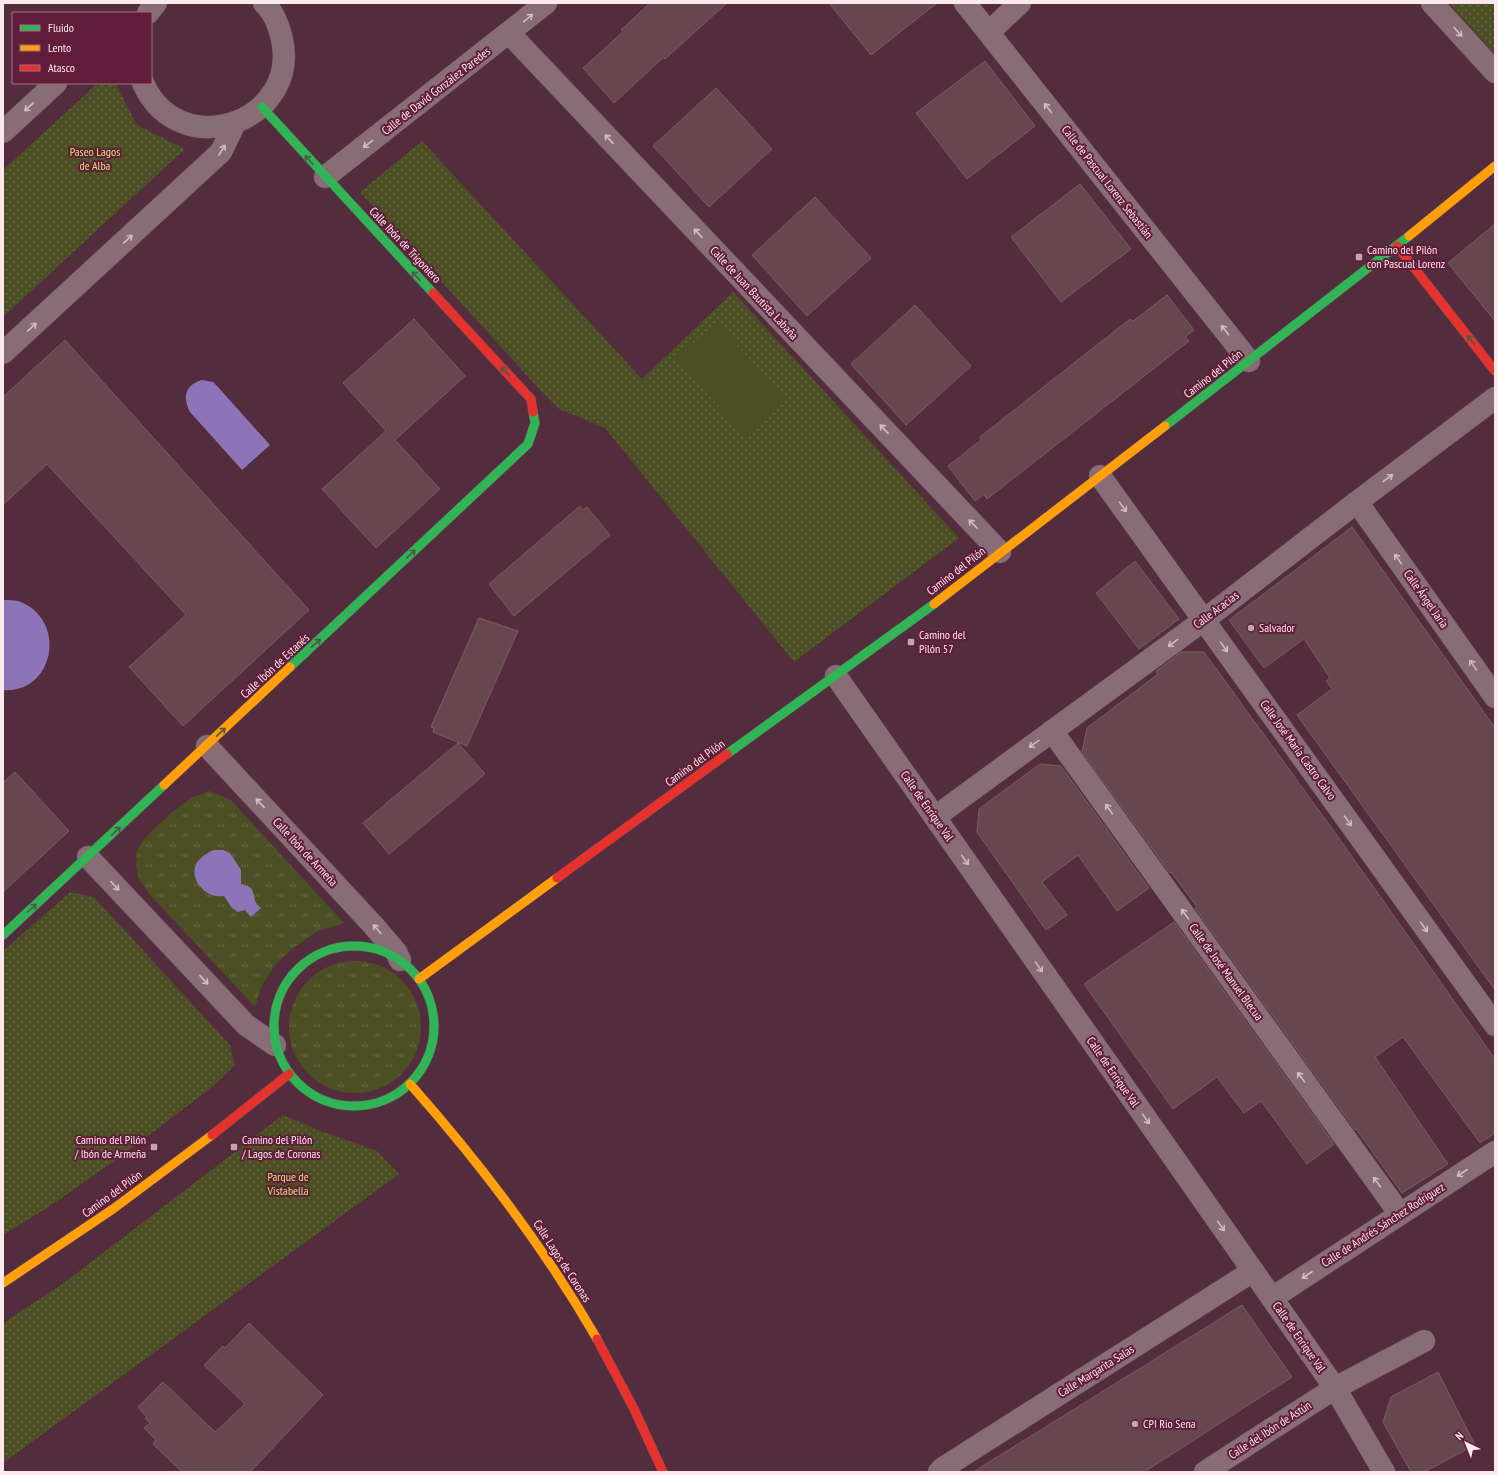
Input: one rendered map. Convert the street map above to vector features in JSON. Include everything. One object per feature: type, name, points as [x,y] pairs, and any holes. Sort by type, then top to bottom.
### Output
[{"type":"street","points":[[149,12],[156,3]]},
{"type":"street","name":"Calle de David González Paredes","points":[[325,177],[546,3]]},
{"type":"street","name":"Calle de Pascual Lorenz Sebastián","points":[[965,3],[1249,361]]},
{"type":"street","points":[[988,32],[1020,3]]},
{"type":"street","points":[[1432,3],[1492,66]]},
{"type":"street","points":[[143,84],[148,95],[165,113],[187,124],[211,128],[235,124],[249,116],[262,107],[275,89],[283,67],[284,45],[278,24],[266,4]]},
{"type":"street","name":"Calle de Juan Bautista Labaña","points":[[509,33],[1000,552]]},
{"type":"street","points":[[3,132],[55,84]]},
{"type":"street","name":"Calle Ibón de Trigoniero","points":[[262,107],[531,400]]},
{"type":"street","points":[[3,353],[217,156],[221,152],[235,124]]},
{"type":"street","name":"Camino del Pilón","points":[[419,979],[808,694],[836,676],[938,601],[1397,246],[1495,166]]},
{"type":"street","points":[[1397,246],[1495,371]]},
{"type":"street","name":"Calle Acacias","points":[[934,817],[1204,620],[1495,398]]},
{"type":"street","name":"Calle Ibón de Estanés","points":[[3,935],[207,746],[528,444],[535,423],[531,400]]},
{"type":"street","name":"Calle José María Castro Calvo","points":[[1100,476],[1495,1026]]},
{"type":"street","name":"Calle Ángel Jaria","points":[[1357,502],[1495,697]]},
{"type":"street","name":"Calle de Enrique Val","points":[[836,676],[1335,1388],[1384,1472]]},
{"type":"street","name":"Calle de José Manuel Blecua","points":[[1052,730],[1400,1214]]},
{"type":"street","name":"Calle Ibón de Armeña","points":[[207,746],[373,925],[396,952],[400,960]]},
{"type":"street","points":[[88,857],[246,1025],[275,1045]]},
{"type":"street","points":[[354,946],[378,949],[400,960],[410,968],[419,979],[429,999],[434,1021],[432,1044],[424,1065],[410,1084],[387,1099],[360,1106],[333,1104],[308,1093],[289,1074],[280,1060],[275,1045],[273,1021],[279,997],[290,976],[308,959],[330,949],[354,946]]},
{"type":"street","name":"Camino del Pilón","points":[[3,1283],[96,1220],[195,1147],[289,1074]]},
{"type":"street","name":"Calle Lagos de Coronas","points":[[410,1084],[474,1157],[506,1198],[554,1269],[601,1346],[637,1414],[663,1472]]},
{"type":"street","name":"Calle de Andrés Sánchez Rodríguez","points":[[1272,1298],[1495,1152]]},
{"type":"street","name":"Calle Margarita Salas","points":[[939,1472],[1253,1272]]},
{"type":"street","name":"Calle del Ibón de Astún","points":[[1205,1472],[1335,1388],[1424,1341]]},
{"type":"green space","points":[[1449,3],[1495,3],[1495,52],[1493,52]]},
{"type":"green space","name":"Paseo Lagos de Alba","points":[[97,84],[116,84],[137,125],[185,149],[3,317],[3,170]]},
{"type":"green space","points":[[422,141],[642,379],[733,292],[959,538],[794,662],[605,428],[559,409],[360,192]]},
{"type":"green space","points":[[717,322],[786,400],[745,437],[676,358]]},
{"type":"green space","points":[[209,791],[231,800],[344,923],[318,931],[293,948],[276,964],[262,985],[255,1007],[151,896],[139,880],[136,866],[137,850],[144,839],[170,814],[191,798]]},
{"type":"green space","points":[[70,892],[94,897],[230,1045],[235,1065],[211,1088],[120,1157],[50,1206],[3,1235],[3,951]]},
{"type":"green space","points":[[355,961],[380,966],[397,976],[406,985],[416,1002],[421,1027],[416,1052],[406,1069],[397,1078],[380,1088],[355,1093],[330,1088],[313,1078],[304,1069],[294,1052],[289,1027],[294,1002],[304,985],[313,976],[330,966]]},
{"type":"green space","name":"Parque de Vistabella","points":[[283,1115],[323,1132],[377,1151],[399,1174],[3,1463],[3,1323],[61,1285]]},
{"type":"shaded area","points":[[202,380],[213,382],[270,445],[242,470],[190,412],[186,401],[187,392],[192,385]]},
{"type":"shaded area","points":[[3,600],[18,601],[34,610],[44,623],[49,638],[49,653],[44,668],[34,680],[21,688],[3,690]]},
{"type":"shaded area","points":[[213,850],[223,850],[230,853],[241,870],[241,884],[252,889],[256,902],[261,908],[251,917],[245,910],[238,912],[232,908],[224,896],[212,895],[202,889],[198,884],[194,873],[196,864],[202,857]]},
{"type":"building","points":[[650,3],[727,3],[665,59],[664,57],[614,103],[583,68],[623,32],[621,30]]},
{"type":"building","points":[[829,3],[937,3],[871,55]]},
{"type":"building","points":[[985,61],[1035,126],[967,179],[916,113]]},
{"type":"building","points":[[716,88],[772,149],[709,207],[653,146]]},
{"type":"building","points":[[1080,184],[1131,249],[1061,302],[1011,237]]},
{"type":"building","points":[[815,197],[871,258],[807,316],[752,255]]},
{"type":"building","points":[[1495,224],[1495,321],[1448,263]]},
{"type":"building","points":[[1167,295],[1194,330],[1185,337],[1189,341],[987,499],[984,494],[975,501],[948,466],[981,440],[980,437],[1130,319],[1133,321]]},
{"type":"building","points":[[915,305],[971,366],[906,425],[851,364]]},
{"type":"building","points":[[414,319],[465,376],[395,440],[440,489],[376,548],[322,489],[386,431],[343,383]]},
{"type":"building","points":[[65,340],[309,610],[183,726],[129,667],[186,615],[47,464],[3,505],[3,397]]},
{"type":"building","points":[[580,506],[583,510],[587,507],[610,535],[514,616],[489,584]]},
{"type":"building","points":[[1352,527],[1495,728],[1495,990],[1297,715],[1332,689],[1326,681],[1330,678],[1304,639],[1264,668],[1229,620]]},
{"type":"building","points":[[1135,561],[1179,619],[1139,649],[1096,593]]},
{"type":"building","points":[[479,618],[518,631],[467,746],[433,732],[434,728],[431,727]]},
{"type":"building","points":[[1181,652],[1204,652],[1336,834],[1495,1059],[1495,1133],[1480,1143],[1403,1037],[1375,1057],[1448,1164],[1402,1193],[1195,908],[1197,907],[1171,872],[1170,873],[1082,752],[1087,728],[1158,674],[1156,671]]},
{"type":"building","points":[[458,743],[485,774],[389,854],[363,823]]},
{"type":"building","points":[[1040,764],[1061,766],[1149,888],[1117,911],[1078,855],[1042,882],[1067,915],[1046,930],[977,832],[979,809]]},
{"type":"building","points":[[15,772],[69,831],[3,892],[3,783]]},
{"type":"building","points":[[1174,922],[1334,1144],[1307,1164],[1261,1101],[1244,1113],[1217,1077],[1173,1109],[1084,984]]},
{"type":"building","name":"CPI Rio Sena","points":[[1242,1305],[1292,1377],[1144,1472],[973,1472]]},
{"type":"building","points":[[249,1323],[323,1395],[250,1472],[182,1472],[153,1444],[156,1440],[144,1428],[150,1423],[138,1407],[163,1382],[215,1432],[245,1404],[204,1365],[223,1346],[225,1348]]},
{"type":"building","points":[[1438,1372],[1475,1445],[1424,1472],[1411,1472],[1383,1422],[1391,1397]]},
{"type":"traffic: fast","points":[[262,107],[433,293]]},
{"type":"traffic: fast","points":[[1165,426],[1409,236]]},
{"type":"traffic: fast","points":[[290,667],[528,444],[535,423],[533,412]]},
{"type":"traffic: fast","points":[[727,754],[934,604]]},
{"type":"traffic: fast","points":[[3,935],[164,785]]},
{"type":"traffic: fast","points":[[354,946],[385,952],[405,964],[416,975],[428,995],[434,1026],[428,1057],[416,1077],[405,1088],[385,1100],[354,1106],[323,1100],[303,1088],[292,1077],[280,1057],[274,1026],[280,995],[292,975],[303,964],[323,952],[354,946]]},
{"type":"traffic: slow","points":[[1409,236],[1495,166]]},
{"type":"traffic: slow","points":[[934,604],[1165,426]]},
{"type":"traffic: slow","points":[[164,785],[290,667]]},
{"type":"traffic: slow","points":[[419,979],[557,878]]},
{"type":"traffic: slow","points":[[410,1084],[461,1144],[510,1207],[555,1271],[597,1339]]},
{"type":"traffic: slow","points":[[3,1283],[113,1209],[212,1135]]},
{"type":"traffic: jam","points":[[1397,246],[1495,371]]},
{"type":"traffic: jam","points":[[433,293],[531,399],[533,412]]},
{"type":"traffic: jam","points":[[557,878],[727,754]]},
{"type":"traffic: jam","points":[[212,1135],[289,1074]]},
{"type":"traffic: jam","points":[[597,1339],[634,1409],[663,1472]]},
{"type":"place","name":"Camino del Pilón con Pascual Lorenz","points":[[1359,257]]},
{"type":"place","name":"Salvador","points":[[1251,628]]},
{"type":"place","name":"Camino del Pilón 57","points":[[911,642]]},
{"type":"place","name":"Camino del Pilón / Ibón de Armeña","points":[[154,1147]]},
{"type":"place","name":"Camino del Pilón / Lagos de Coronas","points":[[234,1147]]},
{"type":"place","name":"CPI Rio Sena","points":[[1135,1424]]}]
